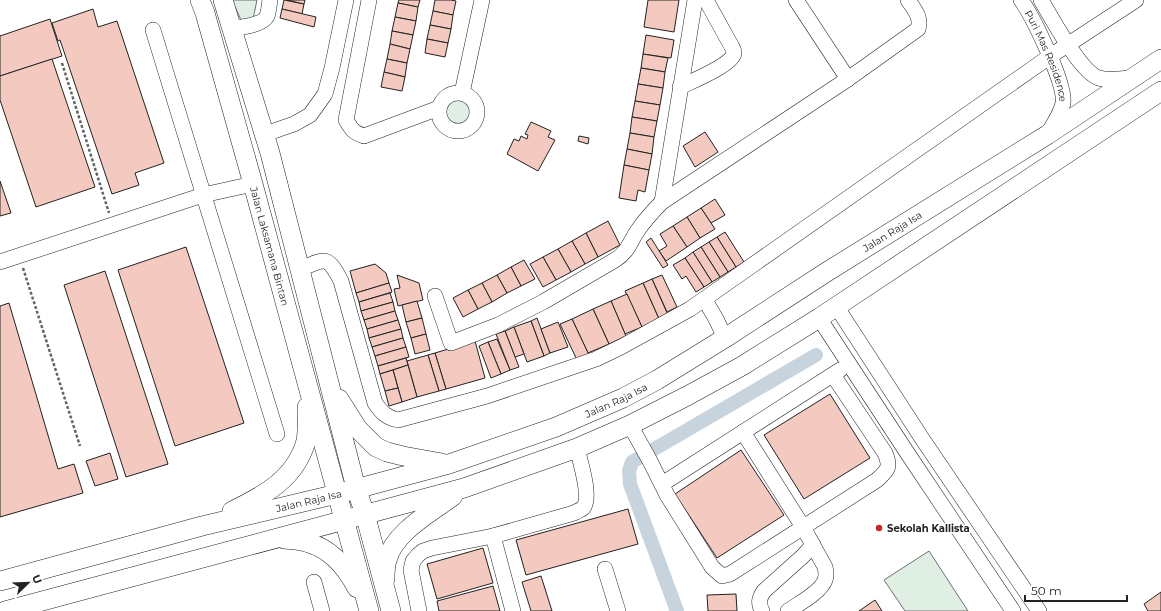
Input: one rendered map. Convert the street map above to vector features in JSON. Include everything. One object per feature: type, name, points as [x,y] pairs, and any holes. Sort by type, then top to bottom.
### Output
[{"type":"main road","name":"Jalan Laksamana Bintan","points":[[200,0],[205,13],[253,184],[369,610]]},
{"type":"main road","points":[[223,0],[277,179],[356,488],[365,514],[391,611]]},
{"type":"main road","name":"Jalan Raja Isa","points":[[0,581],[202,526],[337,494],[449,464],[556,427],[624,398],[657,380],[725,338],[825,273],[1048,134],[1161,59]]},
{"type":"main road","points":[[4,611],[464,488],[577,448],[630,425],[742,366],[819,318],[1161,91]]},
{"type":"main road","points":[[253,184],[277,179]]},
{"type":"main road","points":[[329,382],[358,429],[376,447],[403,456],[449,464]]},
{"type":"main road","points":[[202,526],[256,500],[282,480],[293,468],[302,451],[306,439],[307,383]]},
{"type":"main road","points":[[384,587],[387,559],[393,547],[413,524],[464,488]]},
{"type":"main road","points":[[277,538],[308,542],[327,553],[341,564],[352,578],[369,610]]},
{"type":"street","points":[[232,29],[261,22],[267,16],[270,0]]},
{"type":"street","points":[[264,134],[294,124],[310,115],[325,94],[346,0]]},
{"type":"street","points":[[369,0],[346,120],[352,130],[357,134],[364,136],[439,108]]},
{"type":"street","points":[[462,93],[482,0]]},
{"type":"street","points":[[662,202],[695,0]]},
{"type":"street","points":[[680,87],[719,68],[734,56],[735,53],[706,0]]},
{"type":"street","points":[[796,0],[848,79]]},
{"type":"street","points":[[435,296],[451,343],[498,325],[543,302],[623,255],[643,223],[662,202],[848,79],[918,29],[920,24],[918,16],[908,0]]},
{"type":"street","name":"Puri Mas Residence","points":[[1021,0],[1035,25],[1060,80],[1063,103],[1060,112],[1048,134]]},
{"type":"street","name":"Puri Mas Residence","points":[[1041,0],[1068,45],[1081,63],[1094,76],[1100,79],[1133,78]]},
{"type":"street","points":[[300,269],[319,261],[326,261],[334,268],[341,281],[375,402],[390,419],[398,420],[487,396],[596,359],[628,344],[705,300],[1049,57],[1136,0]]},
{"type":"street","points":[[153,30],[277,434]]},
{"type":"street","points":[[456,92],[462,93],[473,99],[478,112],[477,118],[468,128],[462,131],[455,131],[449,129],[440,120],[439,108],[445,97],[456,92]]},
{"type":"street","points":[[0,262],[203,195],[253,184]]},
{"type":"street","points":[[705,300],[725,338]]},
{"type":"street","points":[[836,306],[923,440],[1039,611]]},
{"type":"street","points":[[819,318],[1013,611]]},
{"type":"street","points":[[662,484],[850,364]]},
{"type":"street","points":[[630,425],[667,495],[712,567],[722,576],[736,572],[877,480],[883,475],[888,467],[888,461],[885,453],[833,375]]},
{"type":"street","points":[[743,432],[803,527],[825,567],[825,581],[814,593],[788,611]]},
{"type":"street","points":[[906,451],[923,440]]},
{"type":"street","points":[[419,611],[411,570],[413,561],[418,555],[432,548],[493,536],[574,512],[582,508],[586,502],[586,490],[577,448]]},
{"type":"street","points":[[493,536],[513,611]]},
{"type":"street","points":[[762,611],[760,597],[764,591],[813,545]]},
{"type":"street","points":[[605,569],[618,611]]},
{"type":"street","points":[[314,582],[322,611]]},
{"type":"path","points":[[62,63],[113,224]]},
{"type":"path","points":[[19,256],[80,446]]},
{"type":"green space","points":[[232,0],[257,0],[253,19],[241,20]]},
{"type":"green space","points":[[458,100],[467,104],[471,113],[467,122],[458,126],[449,122],[445,113],[449,104]]},
{"type":"green space","points":[[929,551],[968,611],[905,611],[884,580]]},
{"type":"building","points":[[284,0],[304,4],[302,14],[282,9]]},
{"type":"building","points":[[287,0],[305,0],[304,4]]},
{"type":"building","points":[[399,0],[420,0],[418,7],[398,3]]},
{"type":"building","points":[[435,0],[456,1],[453,15],[433,11]]},
{"type":"building","points":[[648,0],[679,0],[674,32],[644,27]]},
{"type":"building","points":[[398,3],[418,7],[416,21],[395,17]]},
{"type":"building","points":[[93,9],[98,27],[117,21],[164,163],[135,173],[139,185],[112,194],[60,40],[58,41],[52,23]]},
{"type":"building","points":[[282,9],[316,17],[314,27],[280,18]]},
{"type":"building","points":[[433,11],[453,15],[451,29],[430,25]]},
{"type":"building","points":[[395,17],[416,21],[413,35],[392,31]]},
{"type":"building","points":[[50,19],[62,56],[0,76],[0,36]]},
{"type":"building","points":[[430,25],[451,29],[448,43],[427,39]]},
{"type":"building","points":[[392,31],[413,35],[410,49],[390,44]]},
{"type":"building","points":[[646,35],[674,40],[671,58],[643,54]]},
{"type":"building","points":[[427,39],[448,43],[445,57],[425,53]]},
{"type":"building","points":[[390,44],[410,49],[407,63],[387,59]]},
{"type":"building","points":[[643,54],[668,58],[665,72],[641,68]]},
{"type":"building","points":[[52,59],[95,187],[36,207],[0,100],[0,76]]},
{"type":"building","points":[[387,59],[407,63],[405,77],[384,72]]},
{"type":"building","points":[[641,68],[665,72],[663,88],[638,84]]},
{"type":"building","points":[[384,72],[405,77],[402,91],[381,87]]},
{"type":"building","points":[[638,84],[663,88],[660,105],[635,101]]},
{"type":"building","points":[[635,101],[660,105],[657,121],[632,117]]},
{"type":"building","points":[[632,117],[657,121],[654,137],[630,133]]},
{"type":"building","points":[[531,122],[551,131],[548,137],[555,140],[538,171],[507,154],[514,139],[519,141],[521,136],[527,139],[528,135],[525,134]]},
{"type":"building","points":[[705,132],[718,152],[695,167],[683,146]]},
{"type":"building","points":[[630,133],[654,137],[652,154],[627,149]]},
{"type":"building","points":[[579,136],[589,138],[588,144],[578,141]]},
{"type":"building","points":[[627,149],[652,154],[649,170],[624,165]]},
{"type":"building","points":[[624,165],[649,170],[645,192],[638,190],[636,201],[619,198]]},
{"type":"building","points":[[0,181],[11,213],[0,216]]},
{"type":"building","points":[[715,199],[725,215],[711,223],[701,208]]},
{"type":"building","points":[[701,208],[715,229],[700,238],[687,217]]},
{"type":"building","points":[[687,217],[700,238],[687,247],[673,226]]},
{"type":"building","points":[[608,221],[620,245],[598,257],[586,233]]},
{"type":"building","points":[[673,226],[687,247],[666,261],[659,251],[667,246],[660,234]]},
{"type":"building","points":[[725,232],[744,262],[736,267],[717,237]]},
{"type":"building","points":[[586,233],[598,257],[585,264],[572,241]]},
{"type":"building","points":[[717,237],[736,267],[728,272],[709,242]]},
{"type":"building","points":[[651,238],[668,265],[663,268],[646,242]]},
{"type":"building","points":[[572,241],[585,264],[571,272],[558,249]]},
{"type":"building","points":[[709,242],[728,272],[720,277],[701,247]]},
{"type":"building","points":[[186,247],[244,423],[175,446],[118,270]]},
{"type":"building","points":[[701,247],[720,277],[712,282],[693,252]]},
{"type":"building","points":[[558,249],[571,272],[556,280],[543,257]]},
{"type":"building","points":[[693,252],[712,282],[704,287],[685,258]]},
{"type":"building","points":[[543,257],[556,280],[543,287],[530,264]]},
{"type":"building","points":[[685,258],[704,287],[696,292],[686,276],[682,279],[673,265]]},
{"type":"building","points":[[524,260],[535,279],[521,286],[511,267]]},
{"type":"building","points":[[375,264],[386,273],[389,283],[356,293],[350,271]]},
{"type":"building","points":[[511,267],[521,286],[507,293],[497,275]]},
{"type":"building","points":[[105,271],[168,464],[126,477],[64,285]]},
{"type":"building","points":[[397,275],[419,283],[423,300],[398,306],[394,289],[400,288]]},
{"type":"building","points":[[497,275],[507,293],[492,302],[482,283]]},
{"type":"building","points":[[662,275],[677,307],[667,312],[652,279]]},
{"type":"building","points":[[652,279],[668,315],[659,319],[643,283]]},
{"type":"building","points":[[389,283],[392,292],[359,302],[356,293]]},
{"type":"building","points":[[482,283],[492,302],[478,309],[468,290]]},
{"type":"building","points":[[643,283],[659,319],[642,327],[625,291]]},
{"type":"building","points":[[468,290],[478,309],[463,317],[453,298]]},
{"type":"building","points":[[390,293],[393,302],[361,311],[359,302]]},
{"type":"building","points":[[627,294],[642,327],[625,334],[611,301]]},
{"type":"building","points":[[417,301],[422,318],[406,322],[402,305]]},
{"type":"building","points":[[611,301],[626,336],[609,344],[593,309]]},
{"type":"building","points":[[393,302],[395,311],[364,320],[361,311]]},
{"type":"building","points":[[9,303],[58,469],[74,464],[83,493],[0,517],[0,306]]},
{"type":"building","points":[[593,309],[609,344],[588,353],[572,319]]},
{"type":"building","points":[[395,311],[398,320],[367,329],[364,320]]},
{"type":"building","points":[[422,318],[426,334],[411,338],[406,322]]},
{"type":"building","points":[[537,318],[550,353],[544,356],[531,321]]},
{"type":"building","points":[[572,319],[589,355],[577,360],[560,324]]},
{"type":"building","points":[[398,320],[401,329],[369,338],[367,329]]},
{"type":"building","points":[[531,321],[544,356],[527,362],[514,327]]},
{"type":"building","points":[[558,322],[568,347],[550,353],[541,329]]},
{"type":"building","points":[[514,327],[524,354],[515,357],[505,331]]},
{"type":"building","points":[[401,329],[403,338],[372,347],[369,338]]},
{"type":"building","points":[[505,331],[519,367],[510,370],[496,334]]},
{"type":"building","points":[[426,334],[430,350],[415,354],[411,338]]},
{"type":"building","points":[[403,338],[406,347],[375,356],[372,347]]},
{"type":"building","points":[[497,339],[510,370],[501,374],[488,342]]},
{"type":"building","points":[[475,341],[485,378],[446,389],[435,353]]},
{"type":"building","points":[[488,342],[501,374],[491,378],[479,346]]},
{"type":"building","points":[[406,347],[409,357],[378,366],[375,356]]},
{"type":"building","points":[[435,353],[446,389],[439,391],[428,355]]},
{"type":"building","points":[[428,355],[439,391],[417,397],[407,361]]},
{"type":"building","points":[[406,358],[408,365],[380,374],[378,366]]},
{"type":"building","points":[[408,365],[417,397],[402,402],[393,370]]},
{"type":"building","points":[[393,370],[398,388],[385,391],[380,374]]},
{"type":"building","points":[[398,388],[402,402],[389,406],[385,391]]},
{"type":"building","points":[[830,394],[870,458],[804,499],[764,435]]},
{"type":"building","points":[[741,450],[784,515],[717,558],[675,494]]},
{"type":"building","points":[[110,453],[118,479],[95,486],[86,461]]},
{"type":"building","points":[[628,509],[638,544],[526,575],[516,540]]},
{"type":"building","points":[[483,548],[493,583],[437,599],[427,564]]},
{"type":"building","points":[[541,576],[552,611],[531,611],[522,582]]},
{"type":"building","points":[[493,586],[500,611],[439,611],[437,601]]},
{"type":"building","points":[[1161,592],[1161,611],[1148,611],[1144,604]]},
{"type":"building","points":[[736,594],[737,611],[708,611],[707,595]]},
{"type":"building","points":[[875,600],[882,611],[859,611]]},
{"type":"waterway","points":[[677,611],[630,484],[629,471],[632,462],[816,355]]},
{"type":"place","name":"Sekolah Kallista","points":[[879,528]]}]
